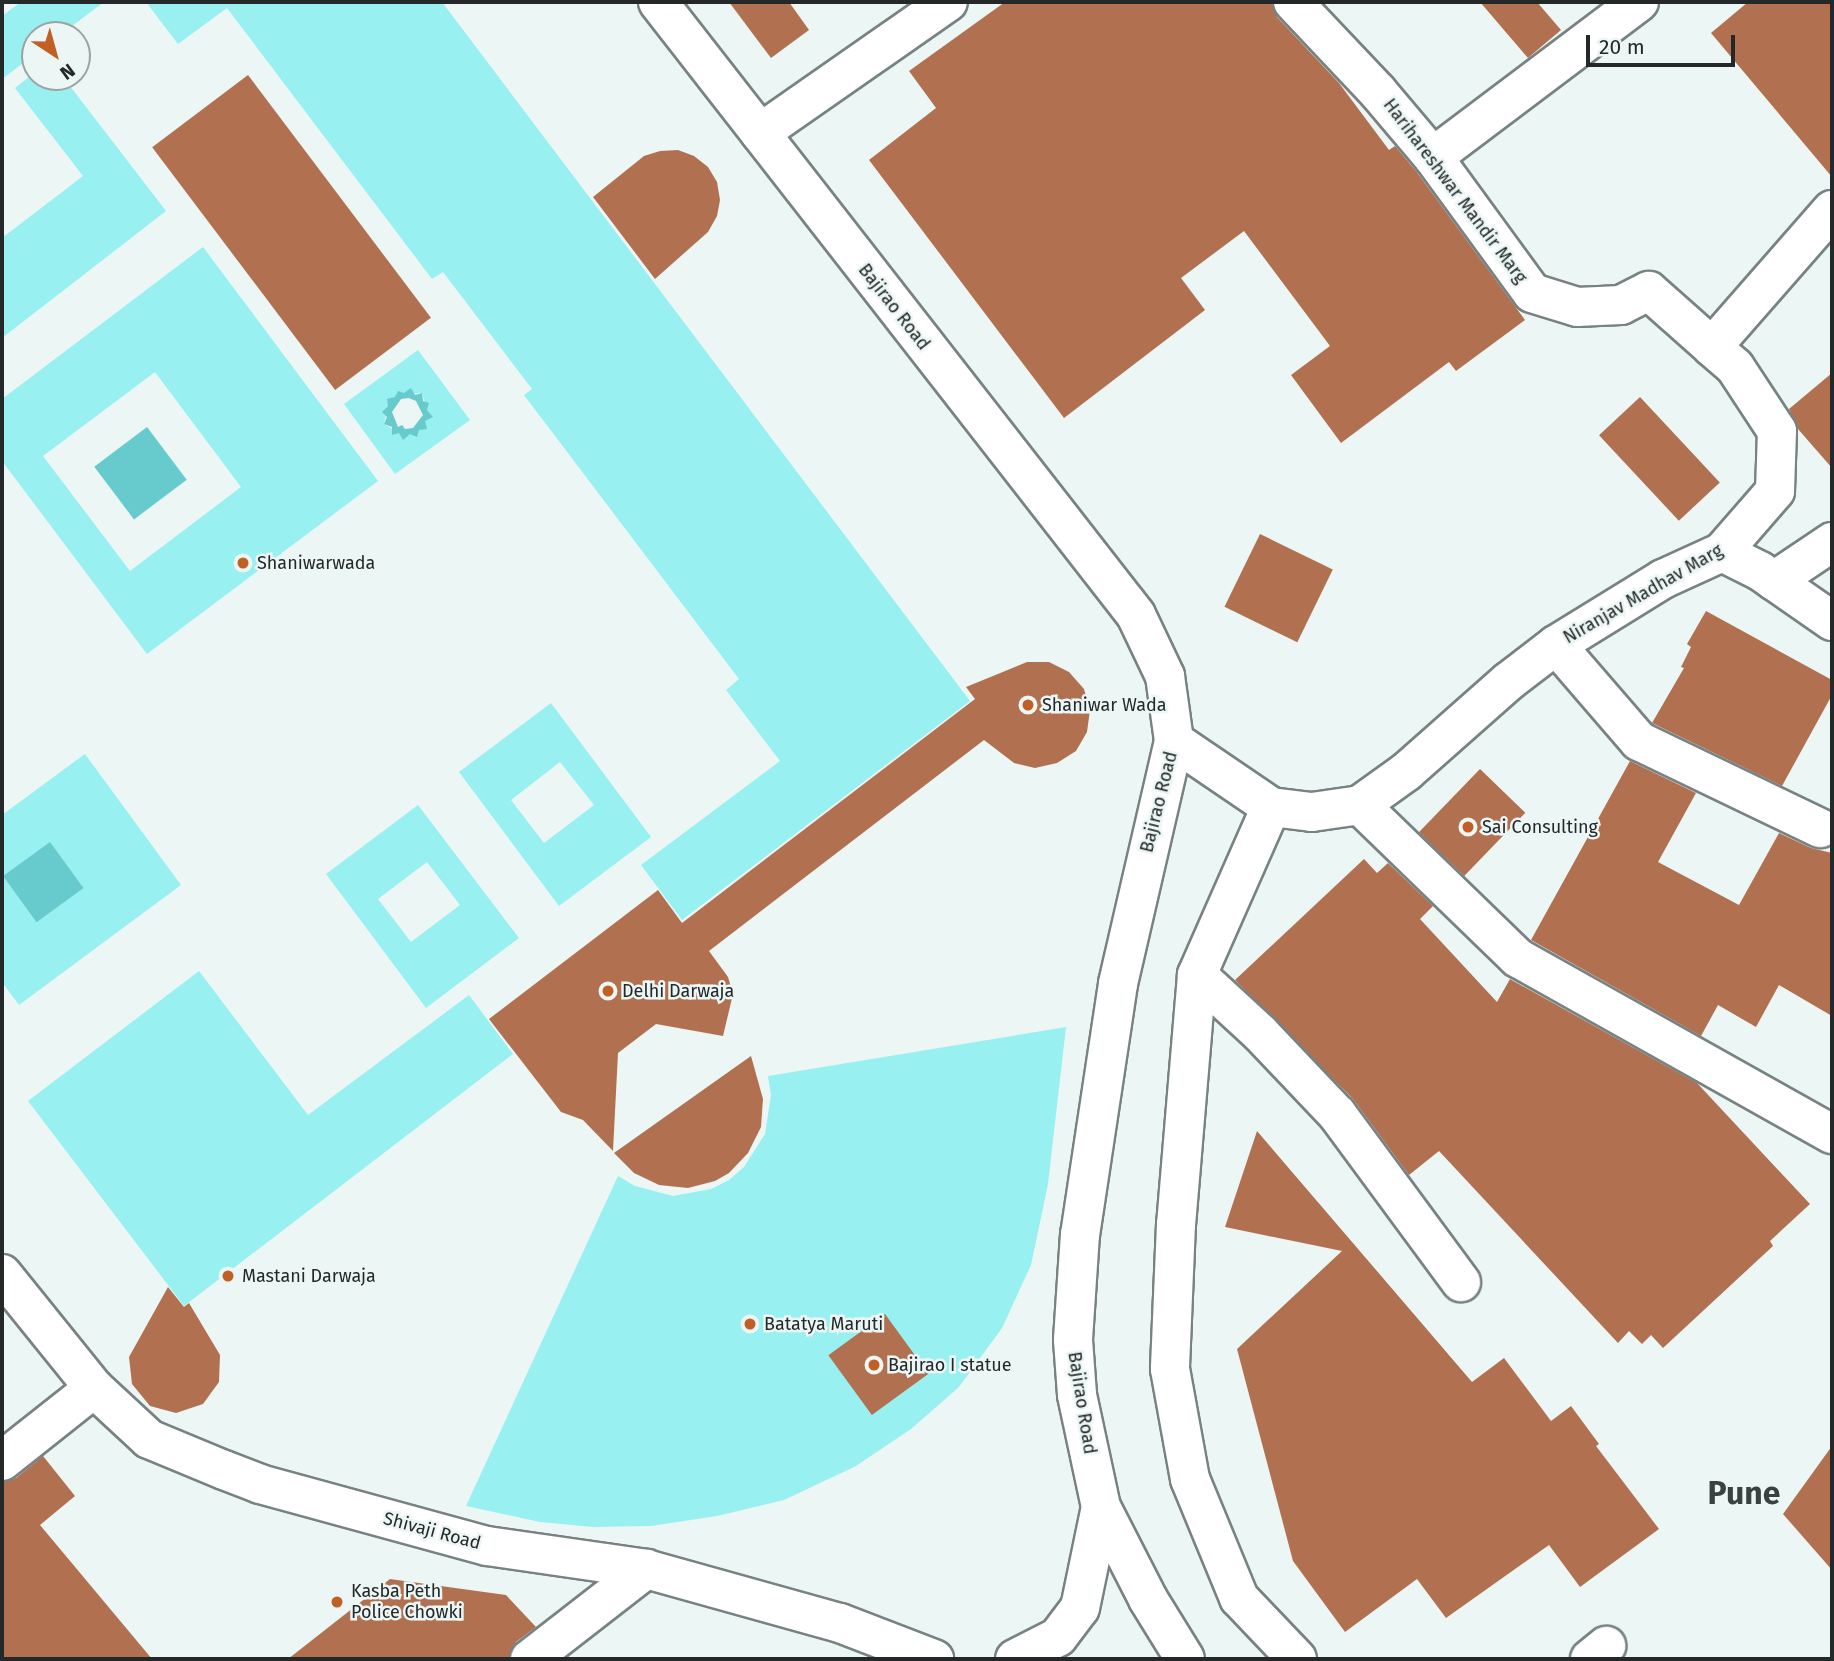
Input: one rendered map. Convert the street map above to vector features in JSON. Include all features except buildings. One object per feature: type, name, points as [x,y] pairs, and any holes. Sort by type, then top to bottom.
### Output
[{"type":"main road","name":"Bajirao Road","points":[[658,2],[1136,615],[1165,676],[1174,741],[1118,984],[1080,1234],[1073,1340],[1077,1395],[1101,1507],[1170,1657]]},
{"type":"main road","points":[[760,133],[948,2]]},
{"type":"main road","name":"Harihareshwar Mandir Marg","points":[[1293,2],[1378,92],[1433,157],[1532,293],[1577,307],[1620,305],[1649,291],[1712,347]]},
{"type":"main road","points":[[1433,157],[1639,2]]},
{"type":"main road","points":[[1712,347],[1832,210]]},
{"type":"main road","name":"Niranjav Madhav Marg","points":[[1174,741],[1271,807],[1312,812],[1360,805],[1406,772],[1509,681],[1556,645],[1663,579],[1722,552],[1775,491],[1777,431],[1735,367],[1712,347]]},
{"type":"main road","points":[[1774,581],[1832,542]]},
{"type":"main road","points":[[1722,552],[1774,581],[1832,621]]},
{"type":"main road","points":[[1556,645],[1639,741],[1820,828]]},
{"type":"main road","points":[[1360,805],[1518,958],[1832,1134]]},
{"type":"main road","points":[[1271,807],[1197,975],[1176,1224],[1170,1369],[1190,1479],[1239,1598],[1297,1659]]},
{"type":"main road","points":[[1197,975],[1260,1033],[1337,1114],[1461,1282]]},
{"type":"main road","name":"Shivaji Road","points":[[2,1274],[94,1388],[149,1439],[250,1481],[487,1546],[646,1570],[840,1623],[934,1659]]},
{"type":"main road","points":[[2,1461],[94,1388]]},
{"type":"main road","points":[[1015,1659],[1059,1637],[1080,1608],[1101,1507]]},
{"type":"main road","points":[[530,1659],[646,1570]]},
{"type":"shaded area","points":[[21,2],[104,2],[79,21],[21,21],[21,65],[2,79],[2,16]]},
{"type":"shaded area","points":[[146,2],[442,2],[970,701],[682,920],[641,865],[780,761],[726,690],[739,679],[524,395],[532,389],[443,272],[432,279],[227,8],[178,44]]},
{"type":"shaded area","points":[[21,83],[21,91],[74,91],[166,211],[2,338],[2,238],[83,176],[15,88]]},
{"type":"shaded area","points":[[203,247],[378,481],[147,654],[2,461],[2,399]],"holes":[[[155,372],[241,487],[130,571],[43,456]]]},
{"type":"shaded area","points":[[418,350],[470,420],[395,474],[344,404]],"holes":[[[404,393],[422,393],[427,410],[419,430],[410,434],[399,433],[384,424],[388,406],[395,397]]]},
{"type":"shaded area","points":[[411,388],[415,395],[422,393],[423,401],[429,403],[427,410],[433,417],[425,421],[427,429],[419,430],[417,437],[410,434],[403,440],[399,433],[392,435],[392,427],[384,424],[387,417],[382,412],[388,406],[387,399],[395,397],[398,391],[404,393]],"holes":[[[401,399],[416,401],[423,415],[413,428],[405,429],[402,425],[398,427],[392,412]]]},
{"type":"shaded area","points":[[147,427],[187,480],[134,519],[94,467]]},
{"type":"shaded area","points":[[551,703],[651,837],[559,906],[459,772]],"holes":[[[560,762],[594,805],[544,843],[511,800]]]},
{"type":"shaded area","points":[[85,754],[181,885],[19,1005],[2,982],[2,815]]},
{"type":"shaded area","points":[[418,805],[519,938],[426,1008],[326,874]],"holes":[[[427,862],[460,905],[411,942],[378,899]]]},
{"type":"shaded area","points":[[50,842],[84,888],[37,922],[3,876]]},
{"type":"shaded area","points":[[199,971],[308,1115],[469,995],[513,1054],[184,1306],[28,1101]]},
{"type":"shaded area","points":[[1066,1027],[1048,1184],[1031,1265],[1002,1328],[959,1387],[911,1429],[856,1466],[784,1500],[717,1516],[651,1526],[593,1527],[540,1522],[466,1506],[618,1176],[635,1186],[673,1196],[711,1189],[729,1180],[744,1167],[765,1134],[771,1095],[768,1076]]},
{"type":"place","name":"Shaniwarwada","points":[[243,563]]},
{"type":"place","name":"Shaniwar Wada","points":[[1028,705]]},
{"type":"place","name":"Sai Consulting","points":[[1468,827]]},
{"type":"place","name":"Delhi Darwaja","points":[[608,991]]},
{"type":"place","name":"Mastani Darwaja","points":[[228,1276]]},
{"type":"place","name":"Batatya Maruti","points":[[750,1324]]},
{"type":"place","name":"Bajirao I statue","points":[[874,1365]]},
{"type":"place","name":"Kasba Peth Police Chowki","points":[[337,1602]]},
{"type":"district","name":"Pune","points":[[1744,1493]]}]
